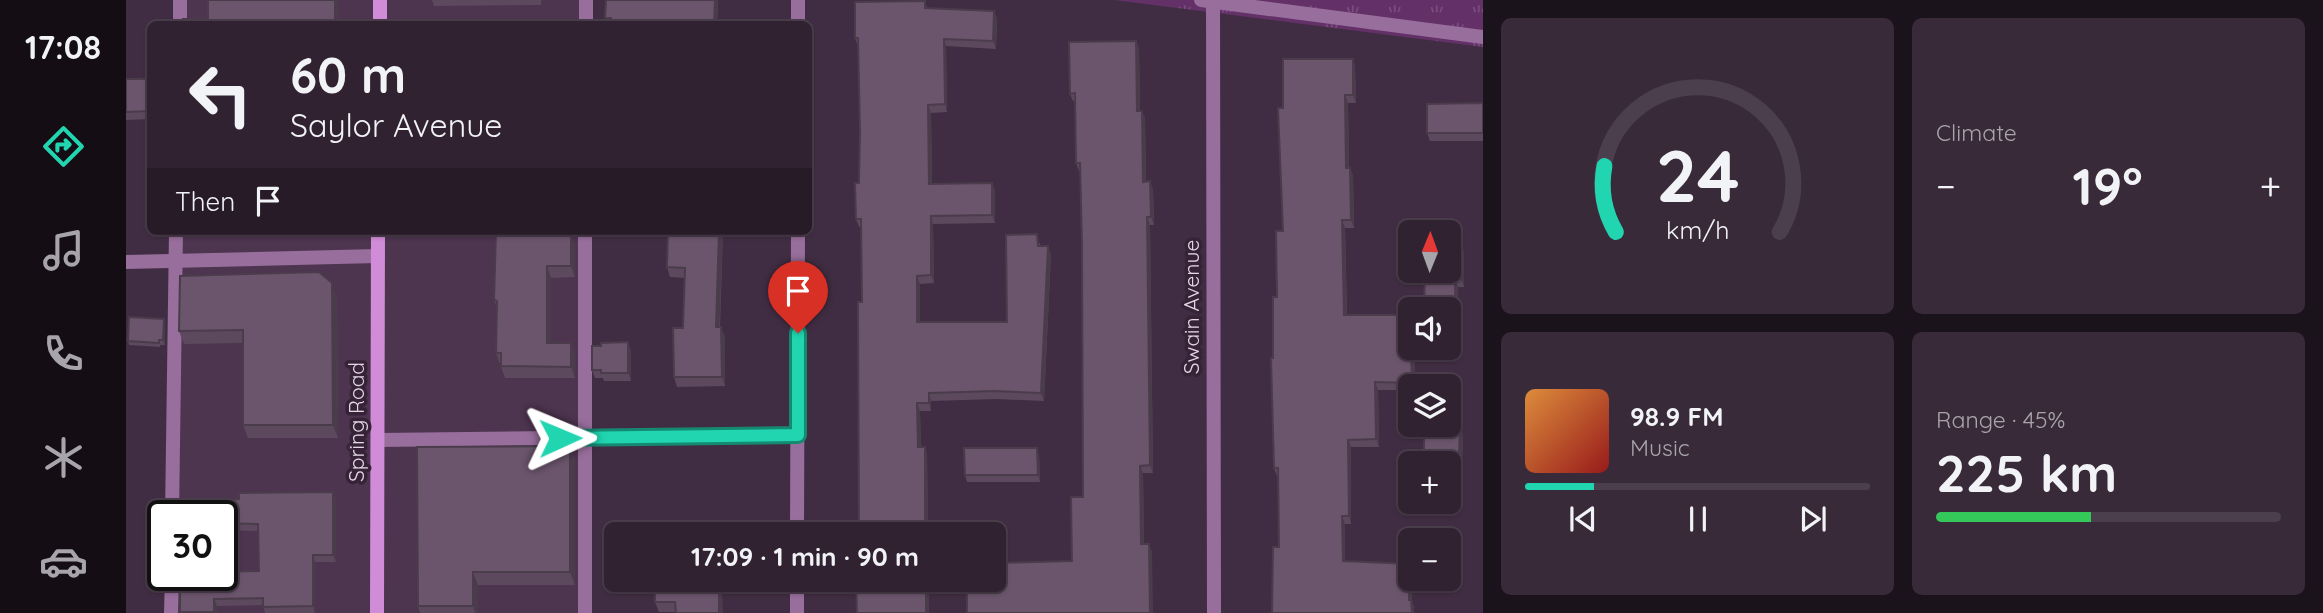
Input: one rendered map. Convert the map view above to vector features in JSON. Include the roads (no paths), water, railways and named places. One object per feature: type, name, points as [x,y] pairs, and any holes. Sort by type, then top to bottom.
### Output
[{"type":"street","points":[[180,0],[180,21]]},
{"type":"street","points":[[380,0],[380,21]]},
{"type":"street","points":[[586,0],[586,21]]},
{"type":"street","points":[[798,0],[798,21]]},
{"type":"street","points":[[1207,1],[1483,37]]},
{"type":"street","name":"Swain Avenue","points":[[1207,1],[1214,613]]},
{"type":"street","points":[[172,500],[176,235]]},
{"type":"street","name":"Spring Road","points":[[377,613],[378,235]]},
{"type":"street","points":[[584,613],[585,235]]},
{"type":"street","points":[[797,522],[798,235]]},
{"type":"street","points":[[126,262],[378,257]]},
{"type":"street","points":[[378,440],[798,435]]},
{"type":"street","points":[[171,613],[172,591]]},
{"type":"street","points":[[797,592],[797,613]]}]
